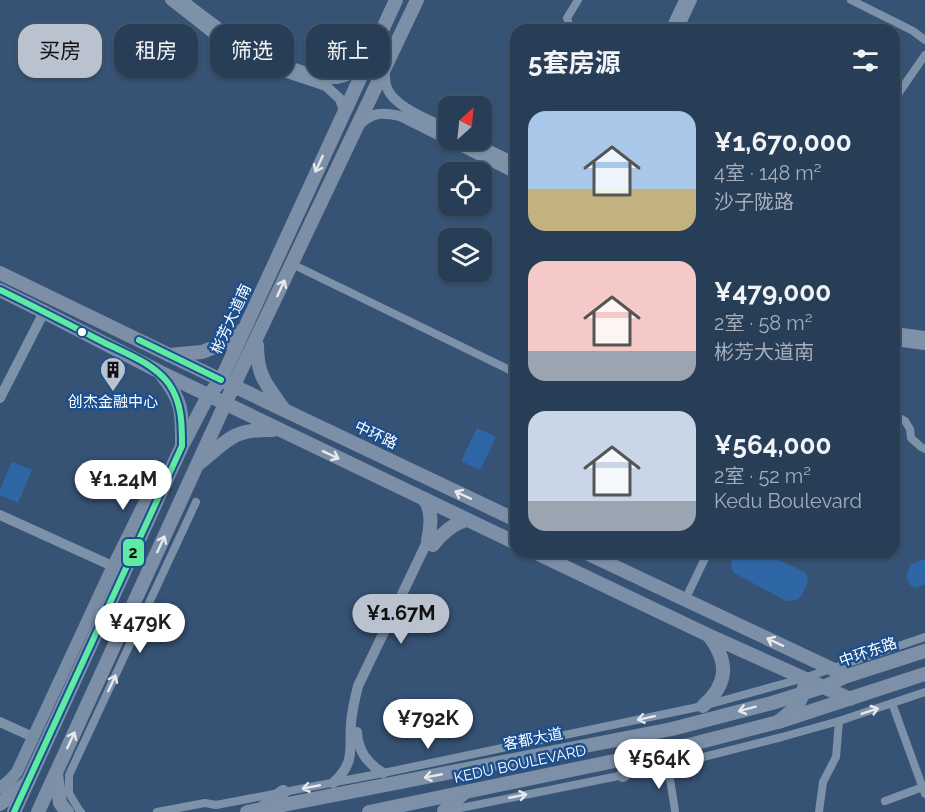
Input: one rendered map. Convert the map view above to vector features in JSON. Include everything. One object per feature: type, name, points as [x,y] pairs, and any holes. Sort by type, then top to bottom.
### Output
[{"type":"highway","name":"中环东路","points":[[823,687],[847,676],[925,651]]},
{"type":"highway","points":[[850,699],[925,674]]},
{"type":"highway","name":"客都大道","points":[[247,812],[672,729],[823,687]]},
{"type":"highway","name":"KEDU BOULEVARD","points":[[369,812],[641,756],[778,722],[850,699]]},
{"type":"highway","points":[[710,719],[716,738]]},
{"type":"highway","points":[[623,775],[641,756]]},
{"type":"highway","points":[[56,774],[60,803],[67,812]]},
{"type":"highway","points":[[0,804],[28,782]]},
{"type":"highway","points":[[262,809],[283,792]]},
{"type":"highway","points":[[442,812],[465,792]]},
{"type":"main road","name":"彬芳大道南","points":[[385,24],[396,0]]},
{"type":"main road","points":[[390,56],[417,0]]},
{"type":"main road","name":"彬芳大道南","points":[[15,812],[117,572],[208,396],[221,380],[359,78]]},
{"type":"main road","points":[[38,812],[225,404],[380,78]]},
{"type":"main road","name":"中环路","points":[[0,273],[510,517]]},
{"type":"main road","points":[[0,290],[208,396],[510,540]]},
{"type":"main road","points":[[169,355],[202,352],[225,343],[244,329]]},
{"type":"main road","points":[[256,341],[261,375],[284,410]]},
{"type":"main road","points":[[160,372],[180,405],[182,446]]},
{"type":"main road","points":[[198,465],[236,434],[257,429],[278,430]]},
{"type":"main road","points":[[424,499],[429,505],[430,543]]},
{"type":"main road","points":[[430,543],[460,521],[467,520]]},
{"type":"main road","points":[[547,558],[708,635],[850,699]]},
{"type":"main road","points":[[597,558],[847,676]]},
{"type":"main road","points":[[0,788],[17,772],[117,572]]},
{"type":"main road","points":[[703,706],[718,690],[724,668],[722,657],[708,635]]},
{"type":"main road","points":[[778,722],[795,708],[803,693],[804,678],[797,653]]},
{"type":"street","points":[[569,24],[567,18],[578,0]]},
{"type":"street","points":[[673,24],[684,0]]},
{"type":"street","points":[[681,24],[692,0]]},
{"type":"street","points":[[851,0],[899,24]]},
{"type":"street","points":[[177,2],[226,44],[256,61],[284,72],[326,82],[344,78]]},
{"type":"street","points":[[900,24],[925,39]]},
{"type":"street","points":[[900,91],[925,55]]},
{"type":"street","points":[[385,78],[387,88],[394,100],[438,124]]},
{"type":"street","points":[[326,82],[340,99],[344,111]]},
{"type":"street","points":[[356,129],[368,117],[384,112],[400,116],[510,171]]},
{"type":"street","points":[[489,150],[510,160]]},
{"type":"street","points":[[292,264],[510,371]]},
{"type":"street","points":[[0,398],[44,312]]},
{"type":"street","points":[[900,333],[925,336]]},
{"type":"street","points":[[900,342],[925,345]]},
{"type":"street","points":[[900,418],[910,429],[911,438],[925,449]]},
{"type":"street","points":[[81,812],[69,793],[69,775],[196,502]]},
{"type":"street","points":[[0,515],[117,572]]},
{"type":"street","points":[[0,522],[117,572]]},
{"type":"street","points":[[333,783],[342,774],[354,745],[352,714],[358,686],[430,543]]},
{"type":"street","points":[[685,600],[705,558]]},
{"type":"street","points":[[157,812],[205,803],[216,805],[333,783],[703,706],[804,678],[925,637]]},
{"type":"street","points":[[442,812],[668,766],[839,721],[925,692]]},
{"type":"street","points":[[885,801],[924,790],[892,703]]},
{"type":"street","points":[[819,812],[823,782],[836,757],[839,721]]},
{"type":"street","points":[[0,722],[33,737]]},
{"type":"street","points":[[354,745],[375,768],[383,773]]},
{"type":"street","points":[[668,766],[675,811]]},
{"type":"shaded area","points":[[477,428],[496,437],[480,470],[461,461]]},
{"type":"shaded area","points":[[12,462],[32,470],[18,503],[0,495],[0,489]]},
{"type":"shaded area","points":[[733,558],[775,558],[806,573],[808,582],[801,596],[795,600],[786,601],[734,573]]},
{"type":"shaded area","points":[[925,559],[925,584],[916,588],[910,585],[906,576],[911,564]]},
{"type":"transit line","name":"2","points":[[0,290],[137,358],[155,370],[169,384],[177,399],[182,430],[182,446],[14,812]]},
{"type":"transit line","name":"2","points":[[139,340],[221,380]]},
{"type":"place","name":"创杰金融中心","points":[[113,393]]}]
